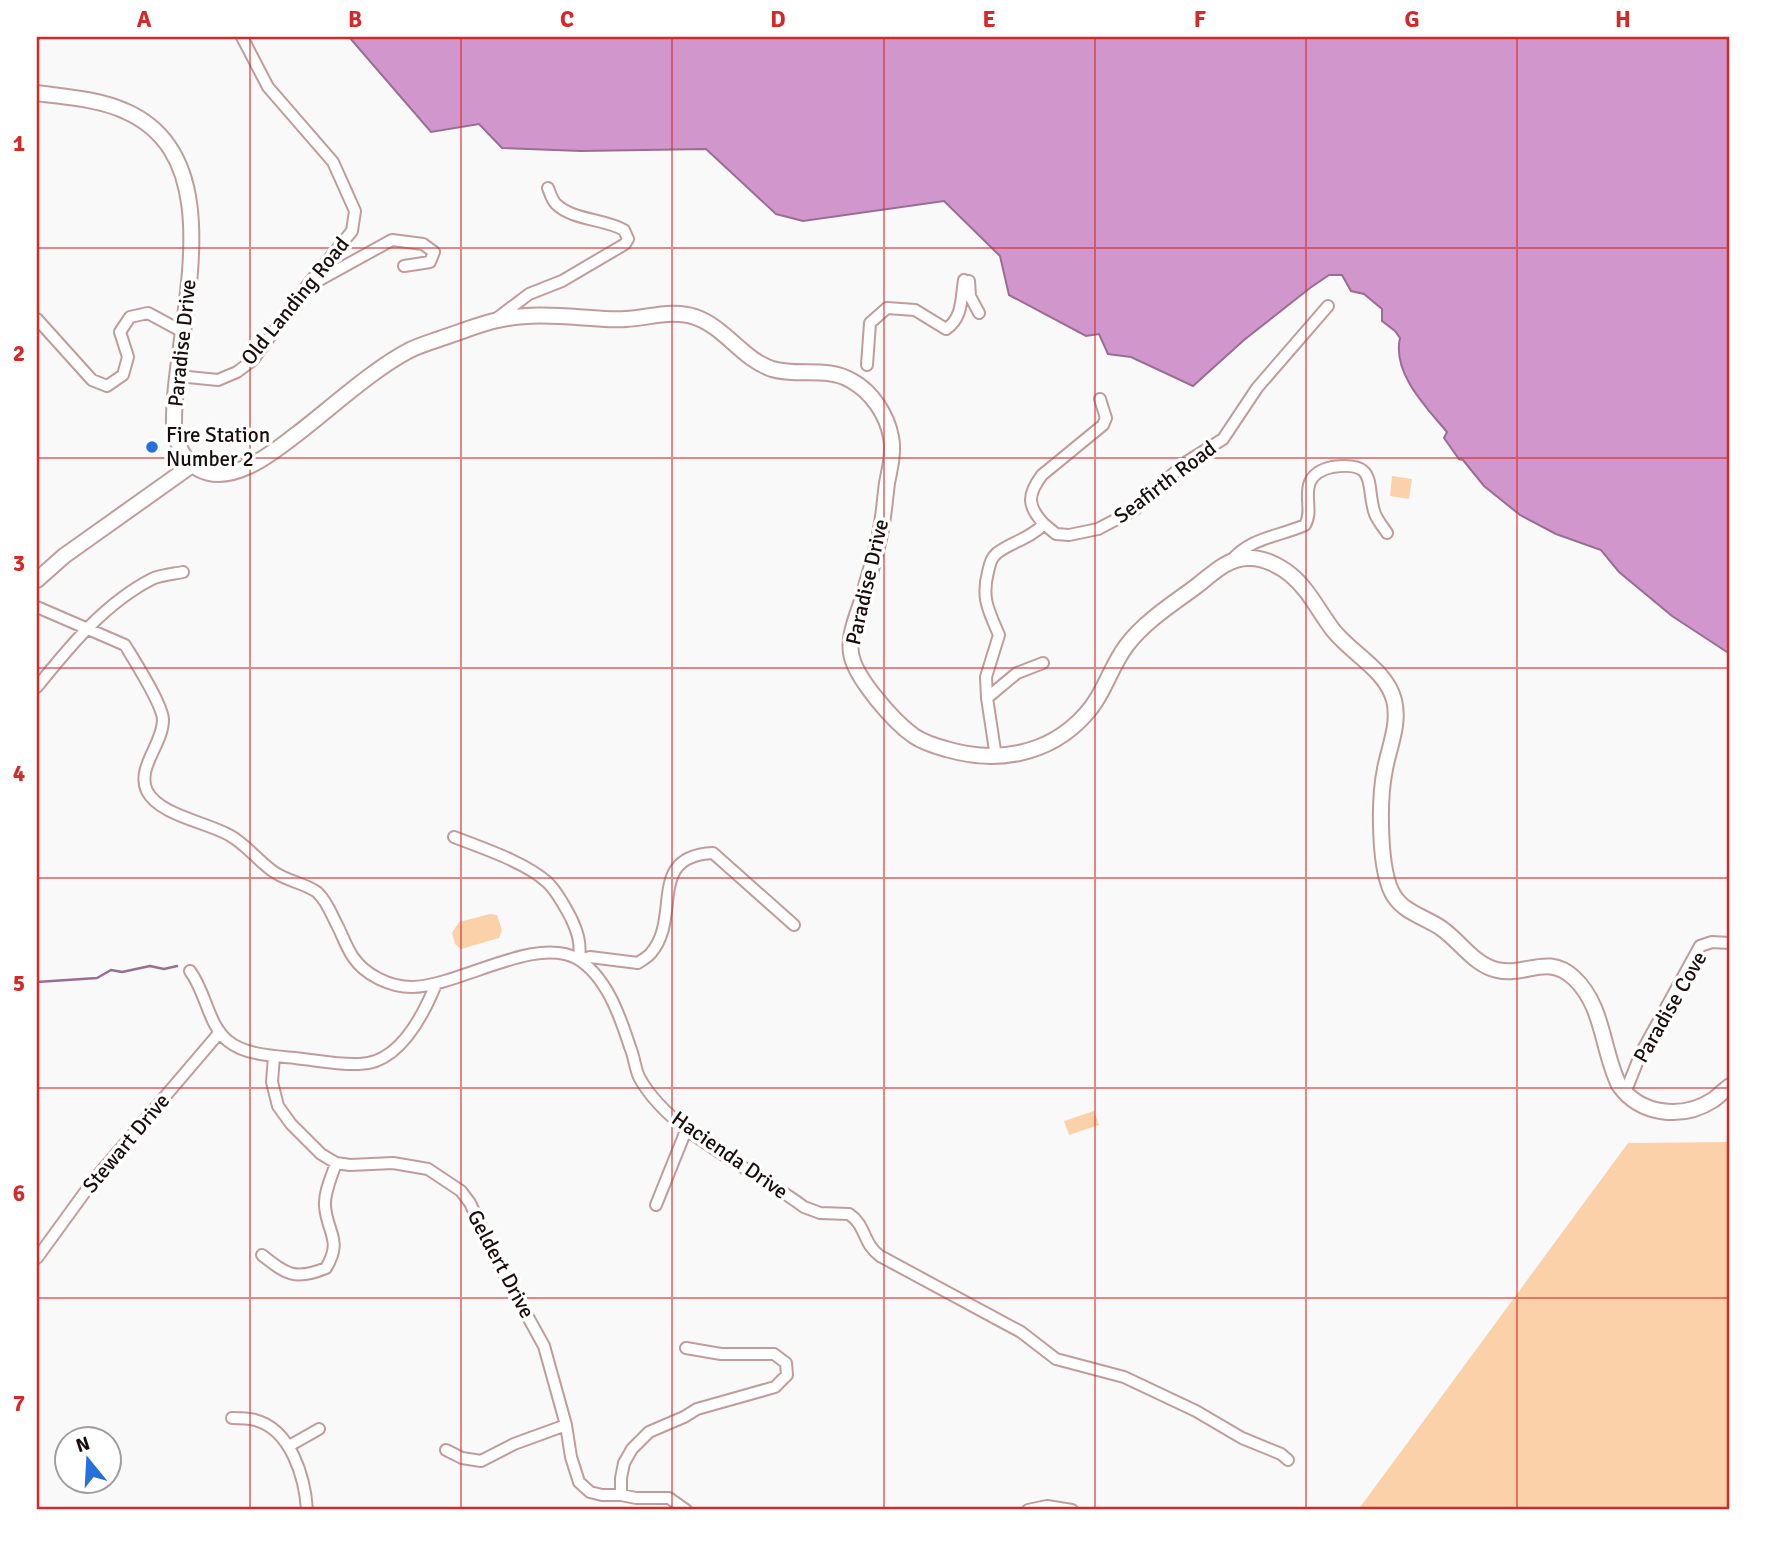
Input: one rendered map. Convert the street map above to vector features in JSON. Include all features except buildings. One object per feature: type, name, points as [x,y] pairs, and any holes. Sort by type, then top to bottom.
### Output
[{"type":"street","name":"Old Landing Road","points":[[178,376],[218,380],[237,372],[253,360],[306,287],[352,231],[355,211],[333,162],[268,87],[242,37]]},
{"type":"street","name":"Paradise Drive","points":[[37,93],[92,102],[128,112],[151,127],[174,153],[186,179],[192,213],[174,416],[175,434],[181,451],[192,465],[202,471],[232,472],[251,466],[410,350],[494,320],[531,316],[626,320],[686,315],[702,320],[768,368],[789,372],[838,374],[857,383],[886,419],[892,449],[881,533],[853,630],[851,655],[864,682],[911,734],[934,745],[975,756],[996,757],[1023,753],[1057,739],[1080,721],[1094,704],[1119,656],[1136,635],[1216,570],[1231,561]]},
{"type":"street","points":[[494,320],[529,294],[562,281],[625,244],[628,239],[624,230],[619,227],[590,220],[555,203],[548,188]]},
{"type":"street","points":[[306,287],[392,240],[423,244],[434,251],[430,262],[404,266]]},
{"type":"street","points":[[867,365],[870,323],[887,308],[915,310],[946,329],[956,321],[965,279],[979,313]]},
{"type":"street","name":"Seafirth Road","points":[[1044,524],[1056,534],[1069,536],[1098,529],[1134,510],[1185,463],[1223,439],[1257,388],[1328,306]]},
{"type":"street","points":[[37,319],[92,380],[107,386],[123,375],[128,357],[120,331],[130,317],[148,313],[183,332]]},
{"type":"street","points":[[996,757],[986,677],[999,635],[984,601],[984,585],[991,558],[999,551],[1026,539],[1044,524],[1031,508],[1035,485],[1042,475],[1103,425],[1106,418],[1100,399]]},
{"type":"street","points":[[37,580],[64,556],[192,465]]},
{"type":"street","points":[[1231,561],[1239,551],[1257,540],[1306,525],[1310,483],[1320,471],[1334,467],[1356,468],[1366,474],[1371,484],[1374,512],[1387,533]]},
{"type":"street","points":[[1231,561],[1242,558],[1261,559],[1290,575],[1336,634],[1377,672],[1390,690],[1394,701],[1395,720],[1383,780],[1381,814],[1385,874],[1398,901],[1446,932],[1486,966],[1509,971],[1545,966],[1571,975],[1590,1000],[1615,1075],[1625,1093],[1648,1108],[1677,1111],[1701,1106],[1730,1086]]},
{"type":"street","points":[[37,687],[88,628],[114,604],[153,578],[183,572]]},
{"type":"street","points":[[37,607],[125,645],[163,719],[143,778],[154,800],[165,809],[227,833],[275,874],[320,895],[353,957],[372,975],[394,985],[411,987],[436,984],[533,954],[638,963],[651,954],[661,934],[672,876],[680,862],[695,854],[713,853],[794,925]]},
{"type":"street","points":[[987,698],[1017,673],[1043,663]]},
{"type":"street","points":[[975,756],[993,738]]},
{"type":"street","points":[[454,837],[531,871],[548,883],[576,929],[581,943],[579,960]]},
{"type":"street","name":"Paradise Cove","points":[[1625,1093],[1642,1053],[1700,946],[1712,942],[1730,943]]},
{"type":"street","name":"Hacienda Drive","points":[[579,960],[597,978],[613,1001],[639,1076],[662,1108],[687,1128],[804,1207],[820,1213],[849,1214],[860,1224],[870,1250],[1021,1332],[1056,1359],[1124,1377],[1196,1411],[1242,1438],[1281,1454],[1288,1460]]},
{"type":"street","points":[[190,971],[200,985],[220,1032],[229,1043],[240,1049],[274,1056],[358,1064],[373,1063],[398,1046],[425,1012],[436,984]]},
{"type":"street","name":"Stewart Drive","points":[[37,1258],[93,1181],[220,1032]]},
{"type":"street","points":[[262,1255],[284,1273],[299,1275],[326,1268],[336,1245],[324,1203],[337,1163],[310,1145],[278,1107],[272,1083],[274,1056]]},
{"type":"street","points":[[656,1205],[687,1128]]},
{"type":"street","name":"Geldert Drive","points":[[337,1163],[361,1166],[410,1164],[441,1176],[461,1191],[477,1215],[497,1261],[544,1346],[566,1426],[570,1457],[579,1482],[590,1492],[602,1495],[669,1498],[686,1510]]},
{"type":"street","points":[[621,1495],[624,1464],[632,1449],[649,1432],[697,1409],[775,1387],[787,1375],[786,1363],[774,1354],[721,1354],[687,1348]]},
{"type":"street","points":[[233,1418],[256,1420],[272,1429],[289,1446],[306,1486],[307,1510]]},
{"type":"street","points":[[446,1450],[461,1458],[481,1461],[514,1444],[566,1426]]},
{"type":"street","points":[[289,1446],[319,1429]]},
{"type":"street","points":[[1028,1510],[1047,1506],[1072,1510]]},
{"type":"shaded area","points":[[349,37],[1730,37],[1730,654],[1672,616],[1619,572],[1601,550],[1556,534],[1520,515],[1484,486],[1463,460],[1459,459],[1444,438],[1447,432],[1406,377],[1399,351],[1400,338],[1382,321],[1382,309],[1364,294],[1351,291],[1342,275],[1329,275],[1310,288],[1244,340],[1193,386],[1131,357],[1108,354],[1099,334],[1086,336],[1009,295],[1000,256],[944,201],[803,221],[776,214],[706,149],[581,151],[502,148],[479,124],[431,132]]},
{"type":"shaded area","points":[[1392,476],[1412,479],[1409,499],[1390,496]]},
{"type":"shaded area","points":[[490,914],[497,915],[502,930],[499,938],[461,949],[455,944],[452,933],[459,922]]},
{"type":"shaded area","points":[[1094,1111],[1099,1125],[1069,1135],[1064,1121]]},
{"type":"shaded area","points":[[1730,1142],[1730,1510],[1358,1510],[1628,1143]]},
{"type":"waterway","points":[[37,40],[41,37]]},
{"type":"waterway","points":[[37,982],[97,978],[111,970],[122,972],[150,966],[164,969],[177,966]]},
{"type":"place","name":"Fire Station Number 2","points":[[152,447]]}]
